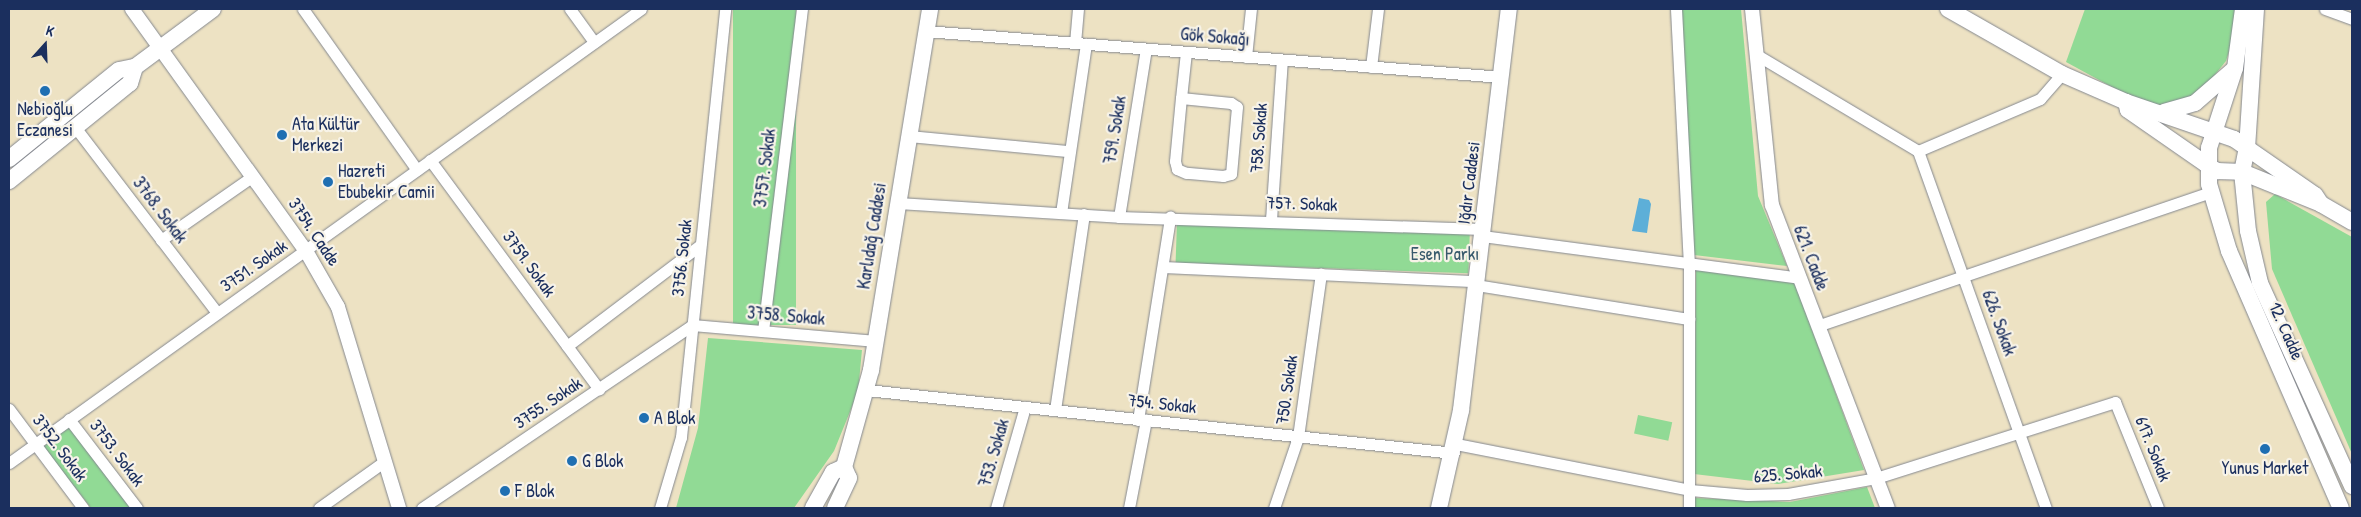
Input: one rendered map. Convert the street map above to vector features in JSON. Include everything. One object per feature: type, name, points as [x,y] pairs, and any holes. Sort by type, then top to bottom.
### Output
[{"type":"main road","points":[[9,159],[119,70],[135,67],[213,9]]},
{"type":"main road","name":"Karlıdağ Caddesi","points":[[835,508],[849,478],[844,467],[867,390],[930,9]]},
{"type":"main road","name":"Iğdır Caddesi","points":[[1440,508],[1455,449],[1510,9]]},
{"type":"main road","points":[[1948,9],[2062,74],[2126,102],[2164,112],[2234,138],[2314,195],[2321,204]]},
{"type":"main road","points":[[2214,132],[2235,68],[2243,9]]},
{"type":"main road","points":[[2247,147],[2256,9]]},
{"type":"main road","points":[[9,181],[130,83],[135,67]]},
{"type":"main road","points":[[2164,112],[2195,103],[2235,68]]},
{"type":"main road","points":[[2126,102],[2128,110],[2207,165],[2217,170],[2242,172],[2321,204],[2352,222]]},
{"type":"main road","name":"12. Cadde","points":[[2214,132],[2207,165],[2210,192],[2229,251],[2339,508]]},
{"type":"main road","name":"12. Cadde","points":[[2247,147],[2242,172],[2248,232],[2260,283],[2352,486]]},
{"type":"main road","name":"Karlıdağ Caddesi","points":[[813,508],[834,472],[844,467]]},
{"type":"street","name":"3754. Cadde","points":[[132,9],[306,251],[345,322],[399,508]]},
{"type":"street","points":[[303,9],[417,170]]},
{"type":"street","points":[[570,9],[594,42]]},
{"type":"street","name":"3751. Sokak","points":[[9,463],[641,9]]},
{"type":"street","name":"3756. Sokak","points":[[660,508],[681,438],[725,9]]},
{"type":"street","name":"3757. Sokak","points":[[763,331],[802,9]]},
{"type":"street","points":[[1061,213],[1081,43],[1078,9]]},
{"type":"street","points":[[1246,57],[1251,9]]},
{"type":"street","points":[[1371,67],[1378,9]]},
{"type":"street","points":[[1676,9],[1689,264],[1689,508]]},
{"type":"street","name":"621. Cadde","points":[[1752,9],[1772,205],[1816,326],[1888,508]]},
{"type":"street","points":[[2325,9],[2352,19]]},
{"type":"street","name":"Gök Sokağı","points":[[926,31],[1501,78]]},
{"type":"street","name":"759. Sokak","points":[[1119,217],[1146,49]]},
{"type":"street","points":[[1181,98],[1231,102],[1237,106],[1231,174],[1223,176],[1186,173],[1177,169],[1175,161],[1181,98],[1186,52]]},
{"type":"street","points":[[1756,54],[1918,151],[2040,99],[2062,74]]},
{"type":"street","name":"758. Sokak","points":[[1271,220],[1282,60]]},
{"type":"street","name":"3768. Sokak","points":[[75,128],[217,313]]},
{"type":"street","points":[[909,136],[1069,150]]},
{"type":"street","name":"626. Sokak","points":[[1918,151],[2020,430],[2046,508]]},
{"type":"street","name":"3759. Sokak","points":[[430,160],[599,389]]},
{"type":"street","points":[[161,240],[253,176]]},
{"type":"street","points":[[1816,326],[2210,192]]},
{"type":"street","name":"757. Sokak","points":[[898,203],[1119,217],[1271,220],[1483,232],[1689,264],[1799,278]]},
{"type":"street","points":[[1056,410],[1084,214]]},
{"type":"street","points":[[1129,508],[1170,217]]},
{"type":"street","points":[[567,346],[700,245]]},
{"type":"street","points":[[1163,268],[1321,274],[1477,283],[1689,319]]},
{"type":"street","name":"750. Sokak","points":[[1274,508],[1298,437],[1321,274]]},
{"type":"street","name":"3758. Sokak","points":[[692,326],[876,341]]},
{"type":"street","name":"3755. Sokak","points":[[422,508],[692,326]]},
{"type":"street","name":"754. Sokak","points":[[867,390],[1298,437],[1455,449]]},
{"type":"street","name":"625. Sokak","points":[[1455,449],[1690,490],[1747,495],[1788,494],[1876,478],[2020,430],[2115,402]]},
{"type":"street","name":"617. Sokak","points":[[2115,402],[2158,508]]},
{"type":"street","name":"753. Sokak","points":[[996,508],[1025,407]]},
{"type":"street","name":"3752. Sokak","points":[[9,409],[83,508]]},
{"type":"street","name":"3753. Sokak","points":[[70,419],[137,508]]},
{"type":"street","points":[[319,508],[385,462]]},
{"type":"green space","points":[[733,9],[796,9],[796,325],[733,325]]},
{"type":"green space","points":[[1679,9],[1741,9],[1758,196],[1787,266],[1694,255]]},
{"type":"green space","points":[[2085,9],[2236,9],[2234,36],[2226,61],[2198,96],[2167,106],[2147,103],[2121,92],[2066,62]]},
{"type":"green space","points":[[2275,194],[2352,237],[2352,454],[2272,269],[2266,202]]},
{"type":"green space","name":"Esen Parkı","points":[[1177,222],[1470,232],[1468,273],[1176,263]]},
{"type":"green space","points":[[1696,267],[1794,281],[1864,470],[1778,484],[1694,474]]},
{"type":"green space","points":[[708,338],[862,350],[858,392],[834,451],[794,508],[676,508],[698,428]]},
{"type":"green space","points":[[1638,415],[1672,422],[1668,441],[1634,434]]},
{"type":"green space","points":[[69,427],[131,508],[91,508],[43,447]]},
{"type":"green space","points":[[1867,487],[1875,508],[1693,508],[1694,498],[1790,502]]},
{"type":"water","points":[[1639,198],[1649,200],[1651,204],[1647,233],[1632,231]]},
{"type":"place","name":"Nebioğlu Eczanesi","points":[[45,91]]},
{"type":"place","name":"Ata Kültür Merkezi","points":[[282,135]]},
{"type":"place","name":"Hazreti Ebubekir Camii","points":[[328,182]]},
{"type":"place","name":"A Blok","points":[[644,418]]},
{"type":"place","name":"Yunus Market","points":[[2265,449]]},
{"type":"place","name":"G Blok","points":[[572,461]]},
{"type":"place","name":"F Blok","points":[[505,491]]}]
